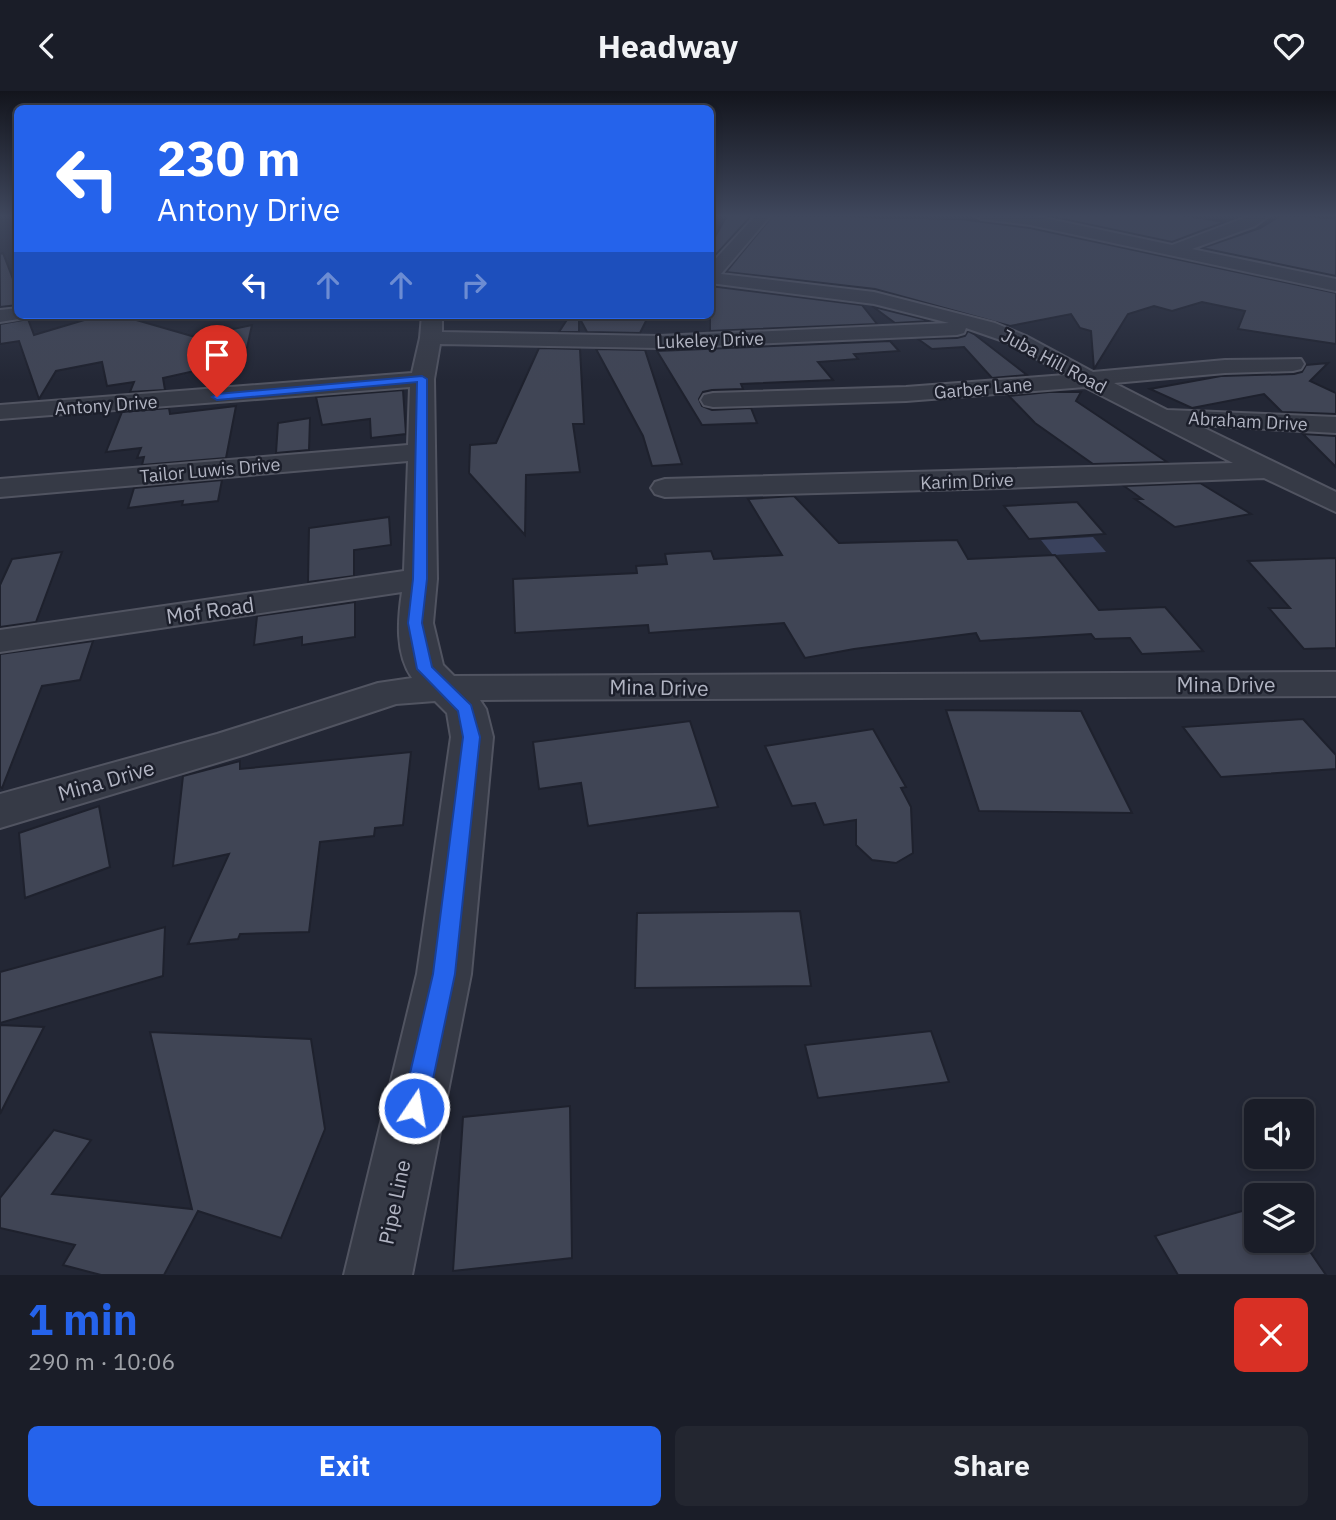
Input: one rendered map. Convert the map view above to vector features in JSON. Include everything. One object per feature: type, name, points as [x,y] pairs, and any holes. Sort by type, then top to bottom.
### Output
[{"type":"street","points":[[1264,270],[1336,285]]},
{"type":"street","name":"Juba Hill Road","points":[[714,277],[860,295],[988,327],[1019,340],[1088,379],[1336,503]]},
{"type":"street","name":"Lukeley Drive","points":[[432,326],[659,342],[988,327]]},
{"type":"street","name":"Pipe Line","points":[[378,1275],[444,974],[472,737],[466,709],[425,669],[415,623],[420,579],[422,379],[432,326]]},
{"type":"street","name":"Garber Lane","points":[[713,400],[881,396],[1088,379],[1189,367],[1293,364]]},
{"type":"street","name":"Antony Drive","points":[[0,412],[422,379]]},
{"type":"street","name":"Abraham Drive","points":[[1160,416],[1336,425]]},
{"type":"street","name":"Tailor Luwis Drive","points":[[0,488],[421,451]]},
{"type":"street","name":"Karim Drive","points":[[664,488],[1015,480],[1268,470]]},
{"type":"street","name":"Mof Road","points":[[0,641],[420,579]]},
{"type":"street","name":"Mina Drive","points":[[0,811],[230,744],[393,692],[445,688],[1336,684]]},
{"type":"water","points":[[1093,537],[1106,552],[1053,555],[1041,540]]},
{"type":"building","points":[[0,270],[10,270],[14,282],[14,305],[0,307]]},
{"type":"building","points":[[1229,270],[1336,293],[1336,344],[1238,329],[1245,311],[1202,302],[1172,311],[1154,306],[1128,314],[1094,369],[1091,331],[1080,328],[1071,314],[1010,326],[875,289],[726,272]]},
{"type":"building","points":[[1308,270],[1336,270],[1336,276]]},
{"type":"building","points":[[714,286],[862,305],[877,324],[710,331],[710,319],[714,319]]},
{"type":"building","points":[[872,306],[874,307],[931,321],[895,323]]},
{"type":"building","points":[[28,319],[34,335],[88,319],[133,319],[195,337],[252,325],[245,357],[234,359],[235,362],[163,378],[165,390],[130,392],[134,382],[107,386],[102,362],[56,371],[39,399],[19,341],[0,344],[0,324]]},
{"type":"building","points":[[567,319],[579,319],[579,332],[559,332]]},
{"type":"building","points":[[580,319],[647,319],[640,333],[587,332]]},
{"type":"building","points":[[968,331],[1027,375],[992,378],[964,347],[932,349],[918,339],[957,338],[965,336]]},
{"type":"building","points":[[890,341],[899,351],[854,354],[858,359],[818,362],[833,380],[741,384],[743,389],[703,392],[699,399],[702,406],[712,410],[751,408],[757,423],[702,425],[657,351]]},
{"type":"building","points":[[539,348],[580,349],[584,424],[573,424],[580,472],[526,475],[525,535],[469,473],[470,445],[496,443]]},
{"type":"building","points":[[596,349],[645,350],[682,464],[652,466],[643,436]]},
{"type":"building","points":[[1328,363],[1310,381],[1336,393],[1336,414],[1282,412],[1264,394],[1192,408],[1150,389],[1221,376],[1294,374],[1302,372],[1306,365]]},
{"type":"building","points":[[403,390],[406,434],[371,438],[370,419],[322,425],[316,397]]},
{"type":"building","points":[[1081,392],[1076,401],[1167,462],[1093,464],[1035,423],[1009,396]]},
{"type":"building","points":[[236,406],[226,458],[142,465],[144,457],[137,458],[141,448],[106,452],[122,412],[169,408],[170,414]]},
{"type":"building","points":[[310,418],[309,450],[276,453],[278,423]]},
{"type":"building","points":[[1303,434],[1336,436],[1336,467]]},
{"type":"building","points":[[222,480],[218,501],[182,505],[183,501],[128,508],[134,488]]},
{"type":"building","points":[[1200,483],[1251,514],[1175,527],[1135,499],[1142,499],[1124,486]]},
{"type":"building","points":[[794,496],[839,543],[957,540],[968,559],[1055,555],[1099,610],[1165,607],[1203,651],[1142,654],[1130,638],[1095,639],[1091,634],[980,641],[976,633],[805,658],[784,623],[649,633],[648,625],[515,633],[513,579],[637,573],[636,566],[667,564],[665,554],[711,551],[714,559],[782,555],[748,499]]},
{"type":"building","points":[[1077,502],[1105,534],[1029,539],[1004,506]]},
{"type":"building","points":[[389,517],[391,545],[354,550],[354,576],[308,582],[309,528]]},
{"type":"building","points":[[62,552],[36,622],[0,627],[0,585],[12,559]]},
{"type":"building","points":[[1336,558],[1336,648],[1304,649],[1269,608],[1290,608],[1248,561]]},
{"type":"building","points":[[355,602],[355,637],[302,645],[302,637],[254,645],[257,616]]},
{"type":"building","points":[[93,641],[80,680],[42,686],[2,788],[0,787],[0,654]]},
{"type":"building","points":[[946,710],[1081,711],[1132,813],[979,811]]},
{"type":"building","points":[[1303,719],[1336,755],[1336,769],[1221,777],[1183,727]]},
{"type":"building","points":[[690,721],[718,807],[588,826],[581,783],[539,789],[533,742]]},
{"type":"building","points":[[873,729],[906,787],[901,788],[911,807],[913,853],[896,863],[872,860],[856,845],[856,820],[824,825],[815,803],[792,806],[765,746]]},
{"type":"building","points":[[411,752],[403,825],[375,828],[374,836],[320,842],[309,932],[240,934],[238,939],[188,944],[229,854],[173,866],[183,776],[240,761],[240,769]]},
{"type":"building","points":[[99,806],[110,867],[25,898],[19,833]]},
{"type":"building","points":[[800,911],[811,986],[635,988],[637,913]]},
{"type":"building","points":[[165,927],[163,976],[0,1023],[0,972]]},
{"type":"building","points":[[0,1025],[44,1027],[0,1114]]},
{"type":"building","points":[[931,1031],[949,1082],[818,1098],[805,1045]]},
{"type":"building","points":[[150,1032],[311,1039],[325,1129],[281,1238],[198,1211],[164,1275],[101,1275],[63,1265],[75,1245],[0,1228],[0,1198],[54,1130],[91,1140],[52,1194],[192,1209]]},
{"type":"building","points":[[570,1106],[572,1258],[453,1271],[463,1117]]},
{"type":"building","points":[[1244,1210],[1244,1253],[1311,1253],[1326,1275],[1178,1275],[1155,1236]]},
{"type":"route","points":[[217,397],[422,379],[420,579],[415,623],[425,669],[466,709],[472,737],[444,974],[414,1108]]}]
